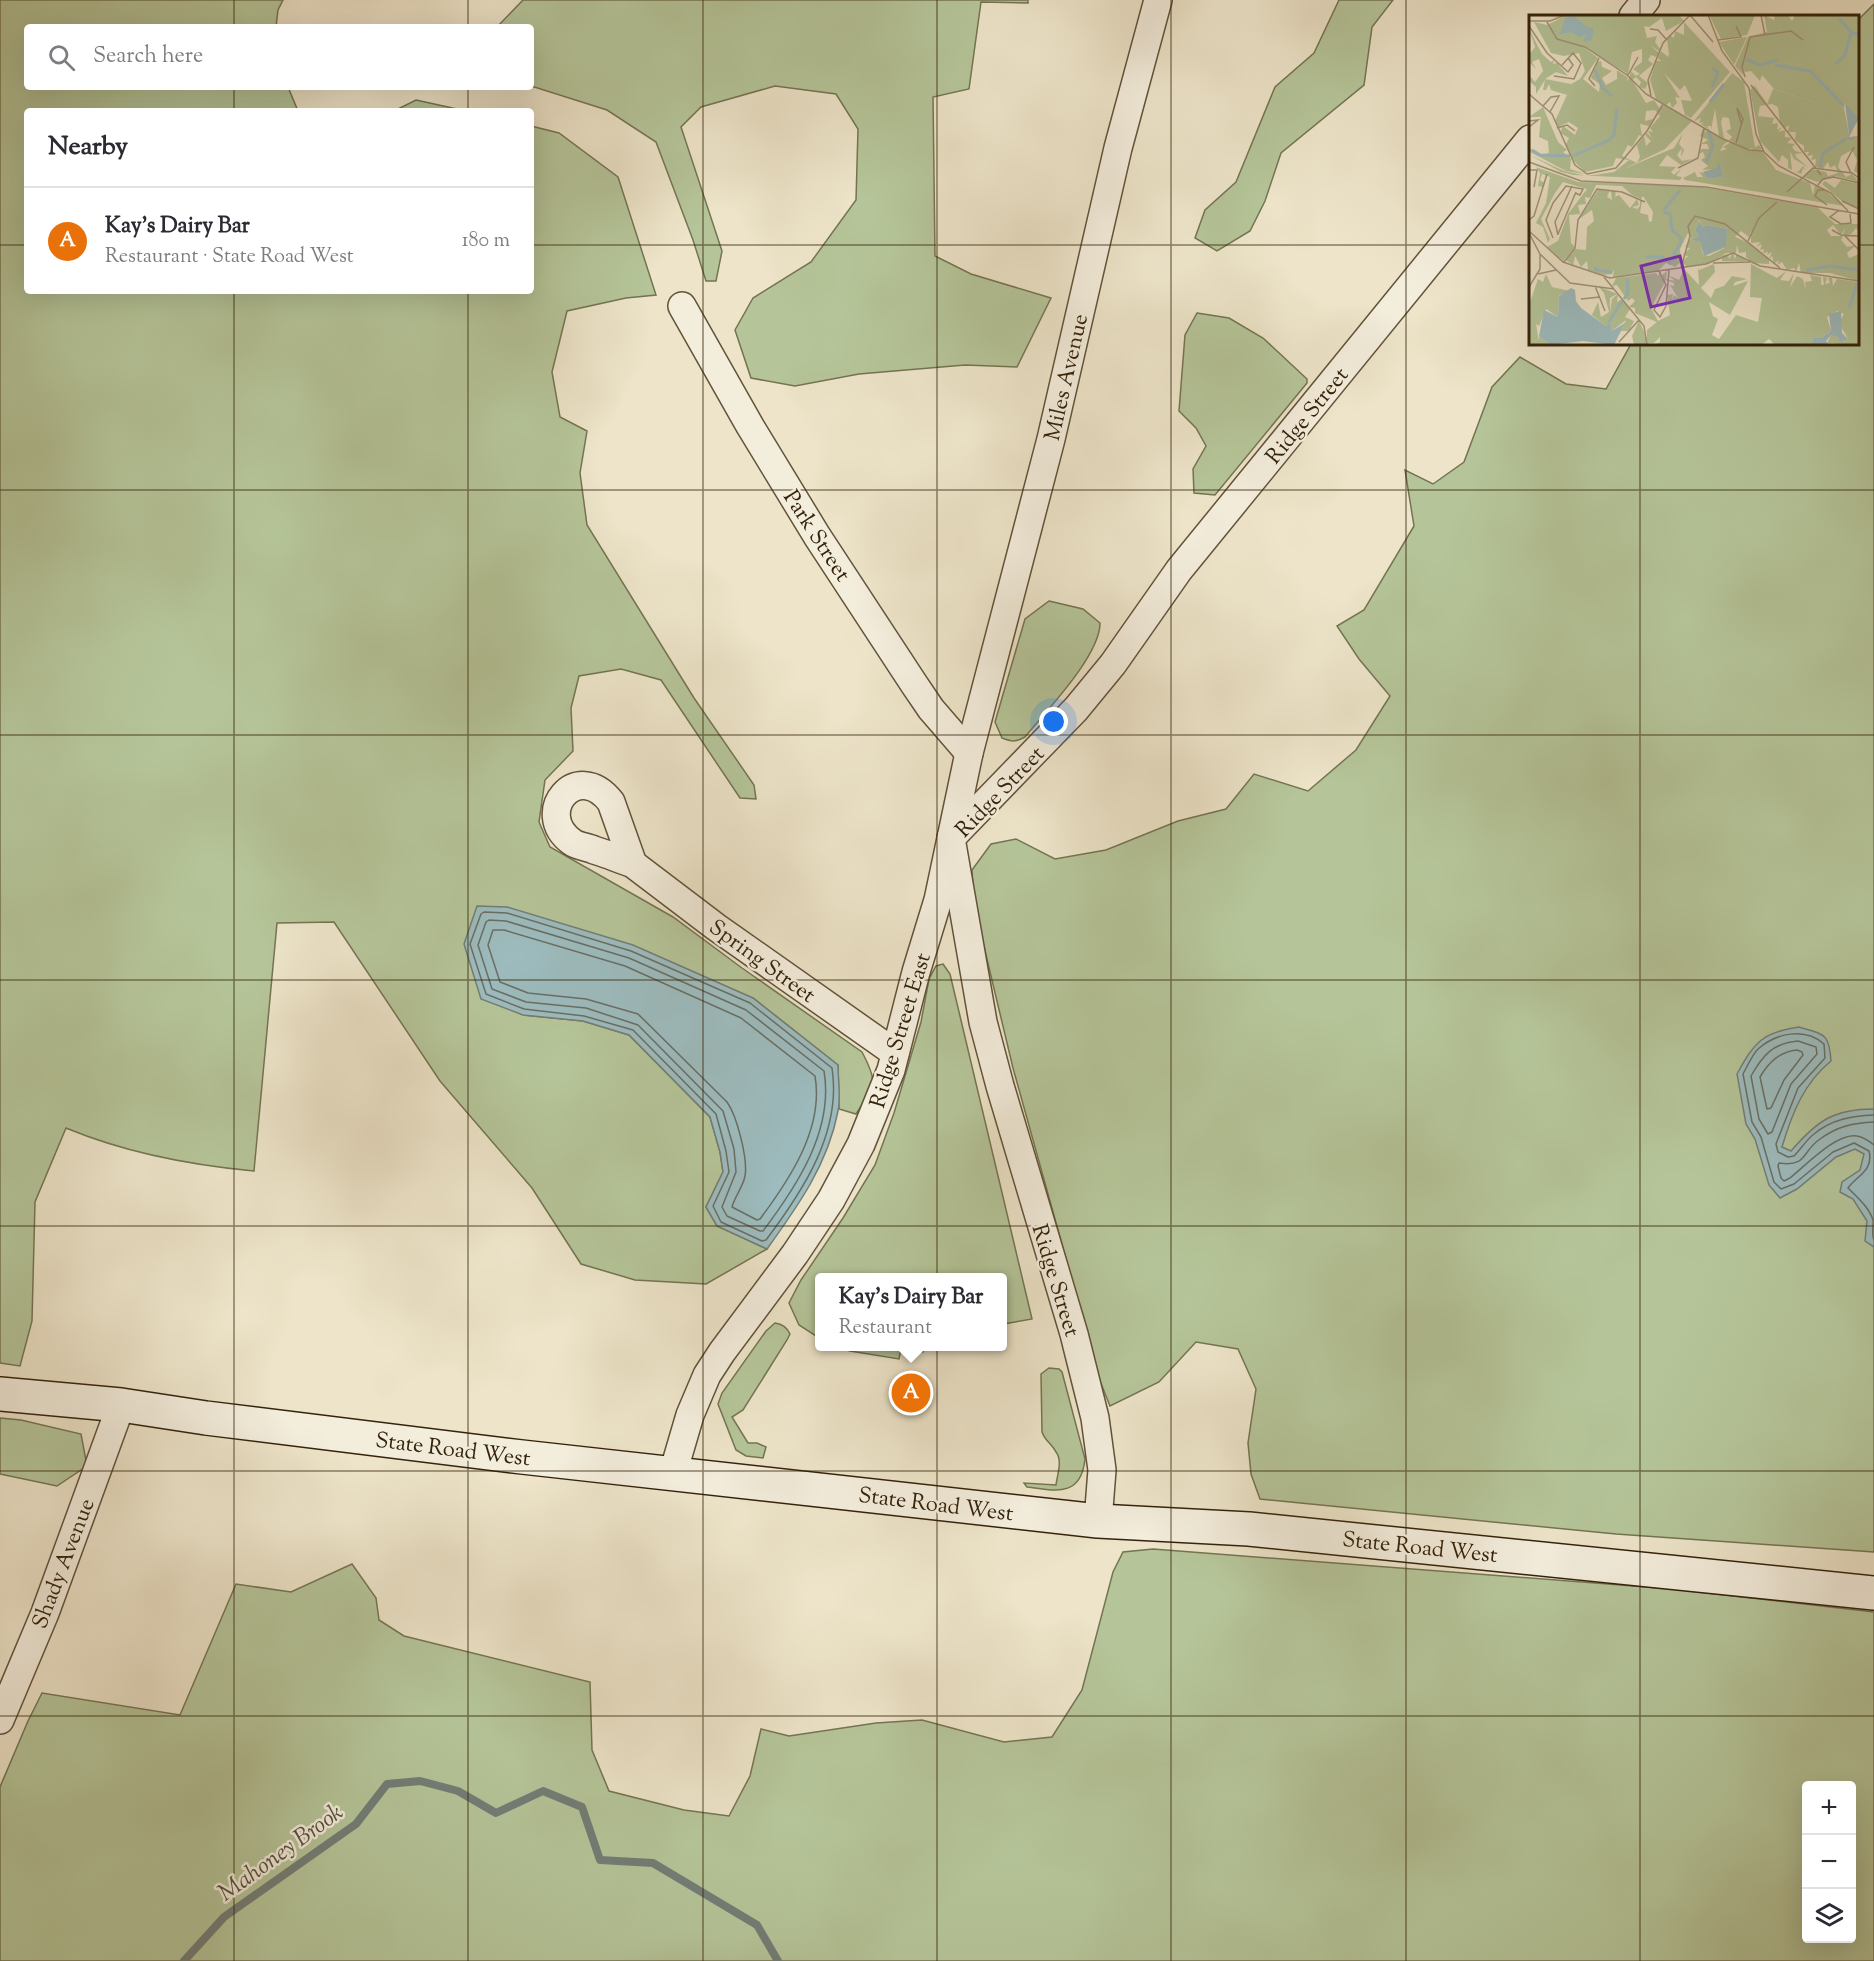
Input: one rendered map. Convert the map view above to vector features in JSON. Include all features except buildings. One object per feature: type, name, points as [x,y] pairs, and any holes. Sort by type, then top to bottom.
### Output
[{"type":"main road","name":"State Road West","points":[[0,1395],[120,1405],[510,1456],[1098,1521],[1249,1529],[1874,1593]]},
{"type":"street","name":"Miles Avenue","points":[[969,753],[1051,439],[1118,148],[1158,0]]},
{"type":"street","points":[[1634,15],[1646,0]]},
{"type":"street","name":"Ridge Street","points":[[1098,1521],[1102,1470],[1095,1418],[1070,1322],[983,1022],[951,838],[1076,709],[1113,664],[1179,570],[1529,140]]},
{"type":"street","name":"Park Street","points":[[682,306],[756,436],[811,526],[914,684],[937,716],[969,753]]},
{"type":"street","name":"Ridge Street East","points":[[672,1473],[690,1415],[707,1375],[795,1254],[831,1200],[872,1120],[896,1053],[916,972],[938,900],[969,753]]},
{"type":"street","name":"Spring Street","points":[[633,864],[716,927],[896,1053]]},
{"type":"street","name":"Shady Avenue","points":[[0,1720],[45,1612],[120,1405]]},
{"type":"green space","points":[[0,0],[283,0],[278,10],[276,24],[24,24],[24,90],[289,90],[297,108],[24,108],[24,294],[534,294],[534,127],[559,133],[618,177],[656,295],[626,298],[567,311],[552,372],[560,417],[587,431],[580,473],[587,525],[694,698],[754,785],[756,799],[740,798],[661,680],[621,669],[579,676],[571,708],[573,751],[545,780],[539,822],[550,847],[673,917],[862,1052],[873,1078],[871,1090],[856,1114],[839,1109],[838,1065],[753,998],[523,1015],[583,1021],[629,1035],[710,1117],[723,1172],[706,1207],[717,1226],[767,1249],[706,1284],[635,1280],[581,1264],[532,1188],[440,1081],[334,922],[277,923],[254,1171],[158,1157],[66,1128],[35,1202],[32,1321],[20,1366],[0,1363]]},
{"type":"green space","points":[[523,0],[1028,0],[1028,3],[981,2],[969,89],[933,97],[935,256],[971,274],[1051,298],[1017,367],[965,365],[859,374],[795,386],[751,378],[735,330],[753,298],[811,262],[856,200],[858,129],[836,94],[775,86],[701,107],[681,127],[722,251],[716,281],[706,281],[656,142],[607,110],[534,87],[534,24],[500,24]]},
{"type":"green space","points":[[1339,0],[1393,0],[1372,27],[1364,85],[1281,153],[1265,201],[1250,231],[1217,251],[1195,238],[1205,210],[1236,182],[1275,87],[1314,53]]},
{"type":"green space","points":[[1874,4],[1874,1552],[1616,1534],[1260,1499],[1251,1474],[1248,1443],[1256,1389],[1238,1349],[1196,1342],[1159,1382],[1110,1406],[1100,1381],[1013,1068],[974,905],[972,870],[991,844],[1016,839],[1055,859],[1106,850],[1178,821],[1226,809],[1254,774],[1308,791],[1356,750],[1390,696],[1359,659],[1337,626],[1364,610],[1414,526],[1405,470],[1433,484],[1464,462],[1492,387],[1520,357],[1566,384],[1606,389],[1630,345],[1859,345],[1859,19]]},
{"type":"green space","points":[[416,100],[452,108],[400,108]]},
{"type":"green space","points":[[1197,313],[1229,318],[1263,338],[1307,379],[1307,383],[1215,495],[1194,493],[1193,469],[1206,446],[1196,428],[1179,411],[1185,335]]},
{"type":"green space","points":[[1049,601],[1083,609],[1100,623],[1098,636],[1082,667],[1025,737],[1014,741],[1005,739],[1002,738],[995,722],[1025,619]]},
{"type":"green space","points":[[943,964],[950,974],[1032,1319],[1007,1323],[1007,1273],[815,1273],[815,1335],[799,1325],[789,1303],[801,1280],[875,1165],[894,1113],[921,1022],[929,979],[936,966]]},
{"type":"green space","points":[[775,1323],[784,1326],[790,1334],[743,1410],[732,1417],[748,1443],[757,1443],[766,1447],[763,1458],[746,1456],[736,1450],[718,1404],[722,1393],[766,1331]]},
{"type":"green space","points":[[850,1351],[900,1351],[899,1359]]},
{"type":"green space","points":[[1049,1368],[1059,1369],[1062,1372],[1085,1459],[1083,1471],[1073,1486],[1057,1490],[1027,1487],[1024,1483],[1056,1485],[1058,1456],[1042,1432],[1041,1374]]},
{"type":"green space","points":[[0,1418],[21,1420],[81,1434],[87,1466],[57,1486],[0,1474]]},
{"type":"green space","points":[[1153,1549],[1672,1589],[1874,1612],[1874,1961],[0,1961],[0,1787],[42,1693],[180,1715],[236,1584],[291,1592],[352,1564],[376,1598],[379,1620],[404,1636],[590,1682],[592,1750],[609,1791],[684,1810],[729,1816],[750,1776],[761,1729],[789,1736],[876,1723],[922,1720],[1004,1742],[1052,1737],[1082,1690],[1113,1572],[1123,1552]]},
{"type":"water","points":[[477,906],[507,907],[633,945],[753,998],[838,1065],[839,1106],[827,1149],[810,1184],[767,1249],[717,1226],[706,1207],[723,1172],[710,1117],[629,1035],[583,1021],[523,1015],[481,999],[464,944]]},
{"type":"water","points":[[1799,1027],[1824,1036],[1829,1045],[1831,1061],[1806,1089],[1790,1122],[1782,1147],[1791,1151],[1809,1132],[1837,1114],[1874,1109],[1874,1247],[1865,1241],[1867,1221],[1853,1199],[1840,1192],[1842,1182],[1860,1170],[1864,1154],[1855,1149],[1836,1157],[1797,1189],[1780,1198],[1769,1185],[1755,1139],[1746,1124],[1737,1074],[1760,1041],[1776,1032]]},
{"type":"waterway","name":"Mahoney Brook","points":[[184,1961],[224,1917],[356,1824],[387,1784],[420,1781],[458,1791],[496,1813],[543,1791],[582,1807],[600,1860],[653,1863],[757,1925],[778,1961]]},
{"type":"place","name":"Kay's Dairy Bar","points":[[911,1393]]}]
